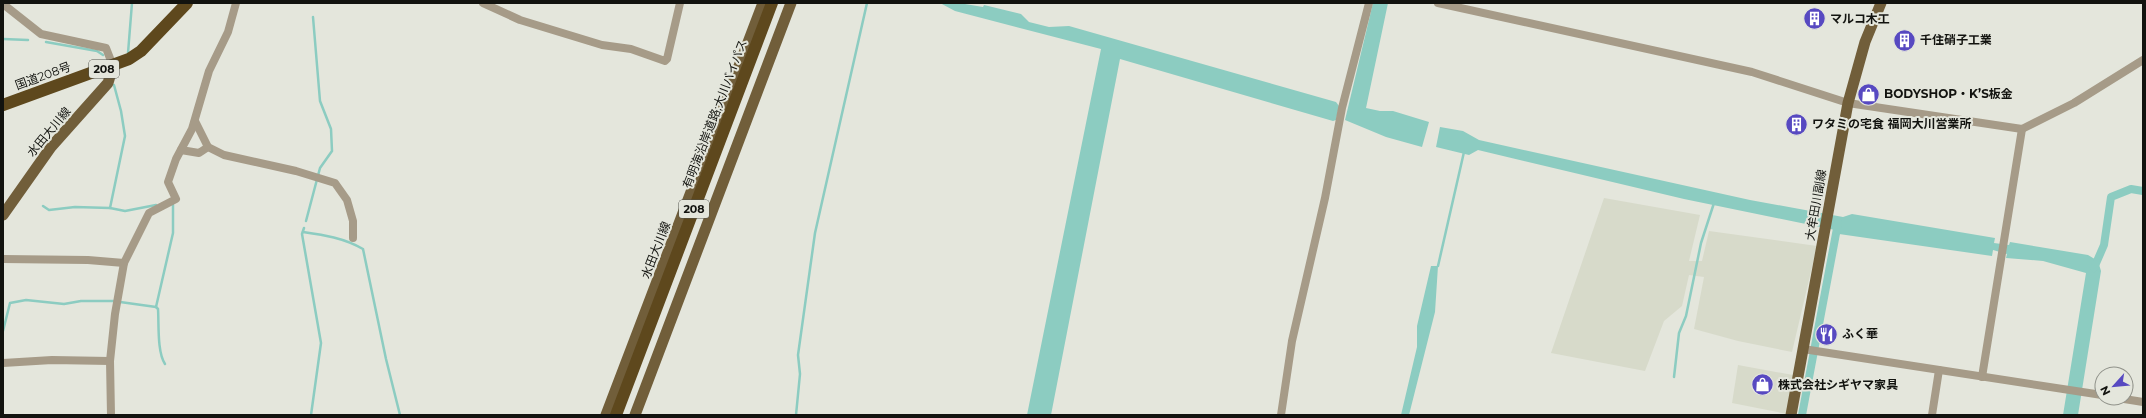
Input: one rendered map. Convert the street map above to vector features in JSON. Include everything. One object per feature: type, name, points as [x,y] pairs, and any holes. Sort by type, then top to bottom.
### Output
[{"type":"highway","name":"国道208号","points":[[3,105],[129,59],[141,51],[187,3]]},
{"type":"highway","name":"有明海沿岸道路;大川バイパス","points":[[611,415],[768,3]]},
{"type":"highway","name":"有明海沿岸道路;大川バイパス","points":[[616,415],[772,3]]},
{"type":"main road","name":"水田大川線","points":[[606,415],[763,3]]},
{"type":"main road","points":[[635,415],[791,3]]},
{"type":"main road","name":"大牟田川副線","points":[[1791,415],[1848,103],[1865,42],[1881,3]]},
{"type":"main road","name":"水田大川線","points":[[3,215],[51,147],[108,83],[113,66]]},
{"type":"street","points":[[111,415],[110,361],[124,263],[149,213],[176,199],[168,182],[195,121],[209,71],[228,32],[236,3]]},
{"type":"street","points":[[483,3],[520,20],[602,45],[631,49],[665,61],[667,59],[680,3]]},
{"type":"street","points":[[1281,415],[1288,358],[1325,198],[1342,108],[1369,3]]},
{"type":"street","points":[[1438,3],[1752,72],[1848,103],[2022,129],[2074,103],[2143,60]]},
{"type":"street","points":[[3,4],[41,34],[106,48],[113,66]]},
{"type":"street","points":[[195,121],[208,148],[224,155],[335,183],[347,200],[353,221],[353,238]]},
{"type":"street","points":[[1982,377],[2022,129]]},
{"type":"street","points":[[181,150],[199,153],[208,148]]},
{"type":"street","points":[[3,259],[88,260],[124,263]]},
{"type":"street","points":[[1803,349],[2094,395]]},
{"type":"street","points":[[3,363],[52,360],[110,361]]},
{"type":"street","points":[[1932,415],[1939,370]]},
{"type":"shaded area","points":[[1604,198],[1700,215],[1689,261],[1702,261],[1709,231],[1817,246],[1792,352],[1738,341],[1694,329],[1704,277],[1689,275],[1682,306],[1664,321],[1645,371],[1551,353]]},
{"type":"shaded area","name":"株式会社シギヤマ家具","points":[[1738,365],[1793,375],[1787,414],[1732,403]]},
{"type":"water","points":[[940,3],[965,4],[983,7],[984,5],[1021,14],[1029,22],[1049,27],[1069,26],[1336,102],[1339,106],[1336,120],[1333,121],[1120,59],[1051,415],[1027,415],[1101,49],[955,11]]},
{"type":"water","points":[[1373,3],[1388,3],[1366,108],[1380,111],[1393,111],[1429,122],[1422,147],[1386,137],[1345,120]]},
{"type":"water","points":[[1440,127],[1463,131],[1479,140],[1750,200],[1843,217],[1852,214],[1995,238],[1994,243],[2009,245],[2010,242],[2088,255],[2098,261],[2101,271],[2078,415],[2063,415],[2086,273],[2043,261],[2006,258],[2007,254],[1993,250],[1992,256],[1839,234],[1835,232],[1835,230],[1684,199],[1478,150],[1469,155],[1436,147]]},
{"type":"water","points":[[1431,266],[1438,266],[1435,312],[1409,415],[1401,415],[1417,347],[1417,326]]},
{"type":"waterway","points":[[128,53],[132,3]]},
{"type":"waterway","points":[[796,415],[800,374],[798,355],[815,233],[867,3]]},
{"type":"waterway","points":[[306,221],[320,168],[332,151],[331,129],[320,101],[313,17]]},
{"type":"waterway","points":[[3,39],[28,40]]},
{"type":"waterway","points":[[46,42],[97,51],[103,55]]},
{"type":"waterway","points":[[110,208],[125,136],[121,111],[114,85]]},
{"type":"waterway","points":[[1438,266],[1464,152]]},
{"type":"waterway","points":[[2094,268],[2104,245],[2111,197],[2131,189],[2143,191]]},
{"type":"waterway","points":[[1674,377],[1679,333],[1686,316],[1701,243],[1714,203]]},
{"type":"waterway","points":[[43,206],[49,210],[75,207],[110,208],[125,211],[156,205]]},
{"type":"waterway","points":[[156,307],[173,233],[173,205]]},
{"type":"waterway","points":[[1802,415],[1838,223]]},
{"type":"waterway","points":[[304,228],[302,234],[321,343],[311,415]]},
{"type":"waterway","points":[[303,232],[341,240],[363,249],[386,359],[400,415]]},
{"type":"waterway","points":[[3,331],[10,303],[26,300],[64,304],[81,301],[113,301],[156,307],[158,309],[162,359],[165,364]]},
{"type":"place","name":"マルコ木工","points":[[1814,19]]},
{"type":"place","name":"千住硝子工業","points":[[1905,40]]},
{"type":"place","name":"BODYSHOP・K’S板金","points":[[1868,94]]},
{"type":"place","name":"ワタミの宅食 福岡大川営業所","points":[[1796,124]]},
{"type":"place","name":"ふく華","points":[[1826,334]]},
{"type":"place","name":"株式会社シギヤマ家具","points":[[1762,385]]}]
